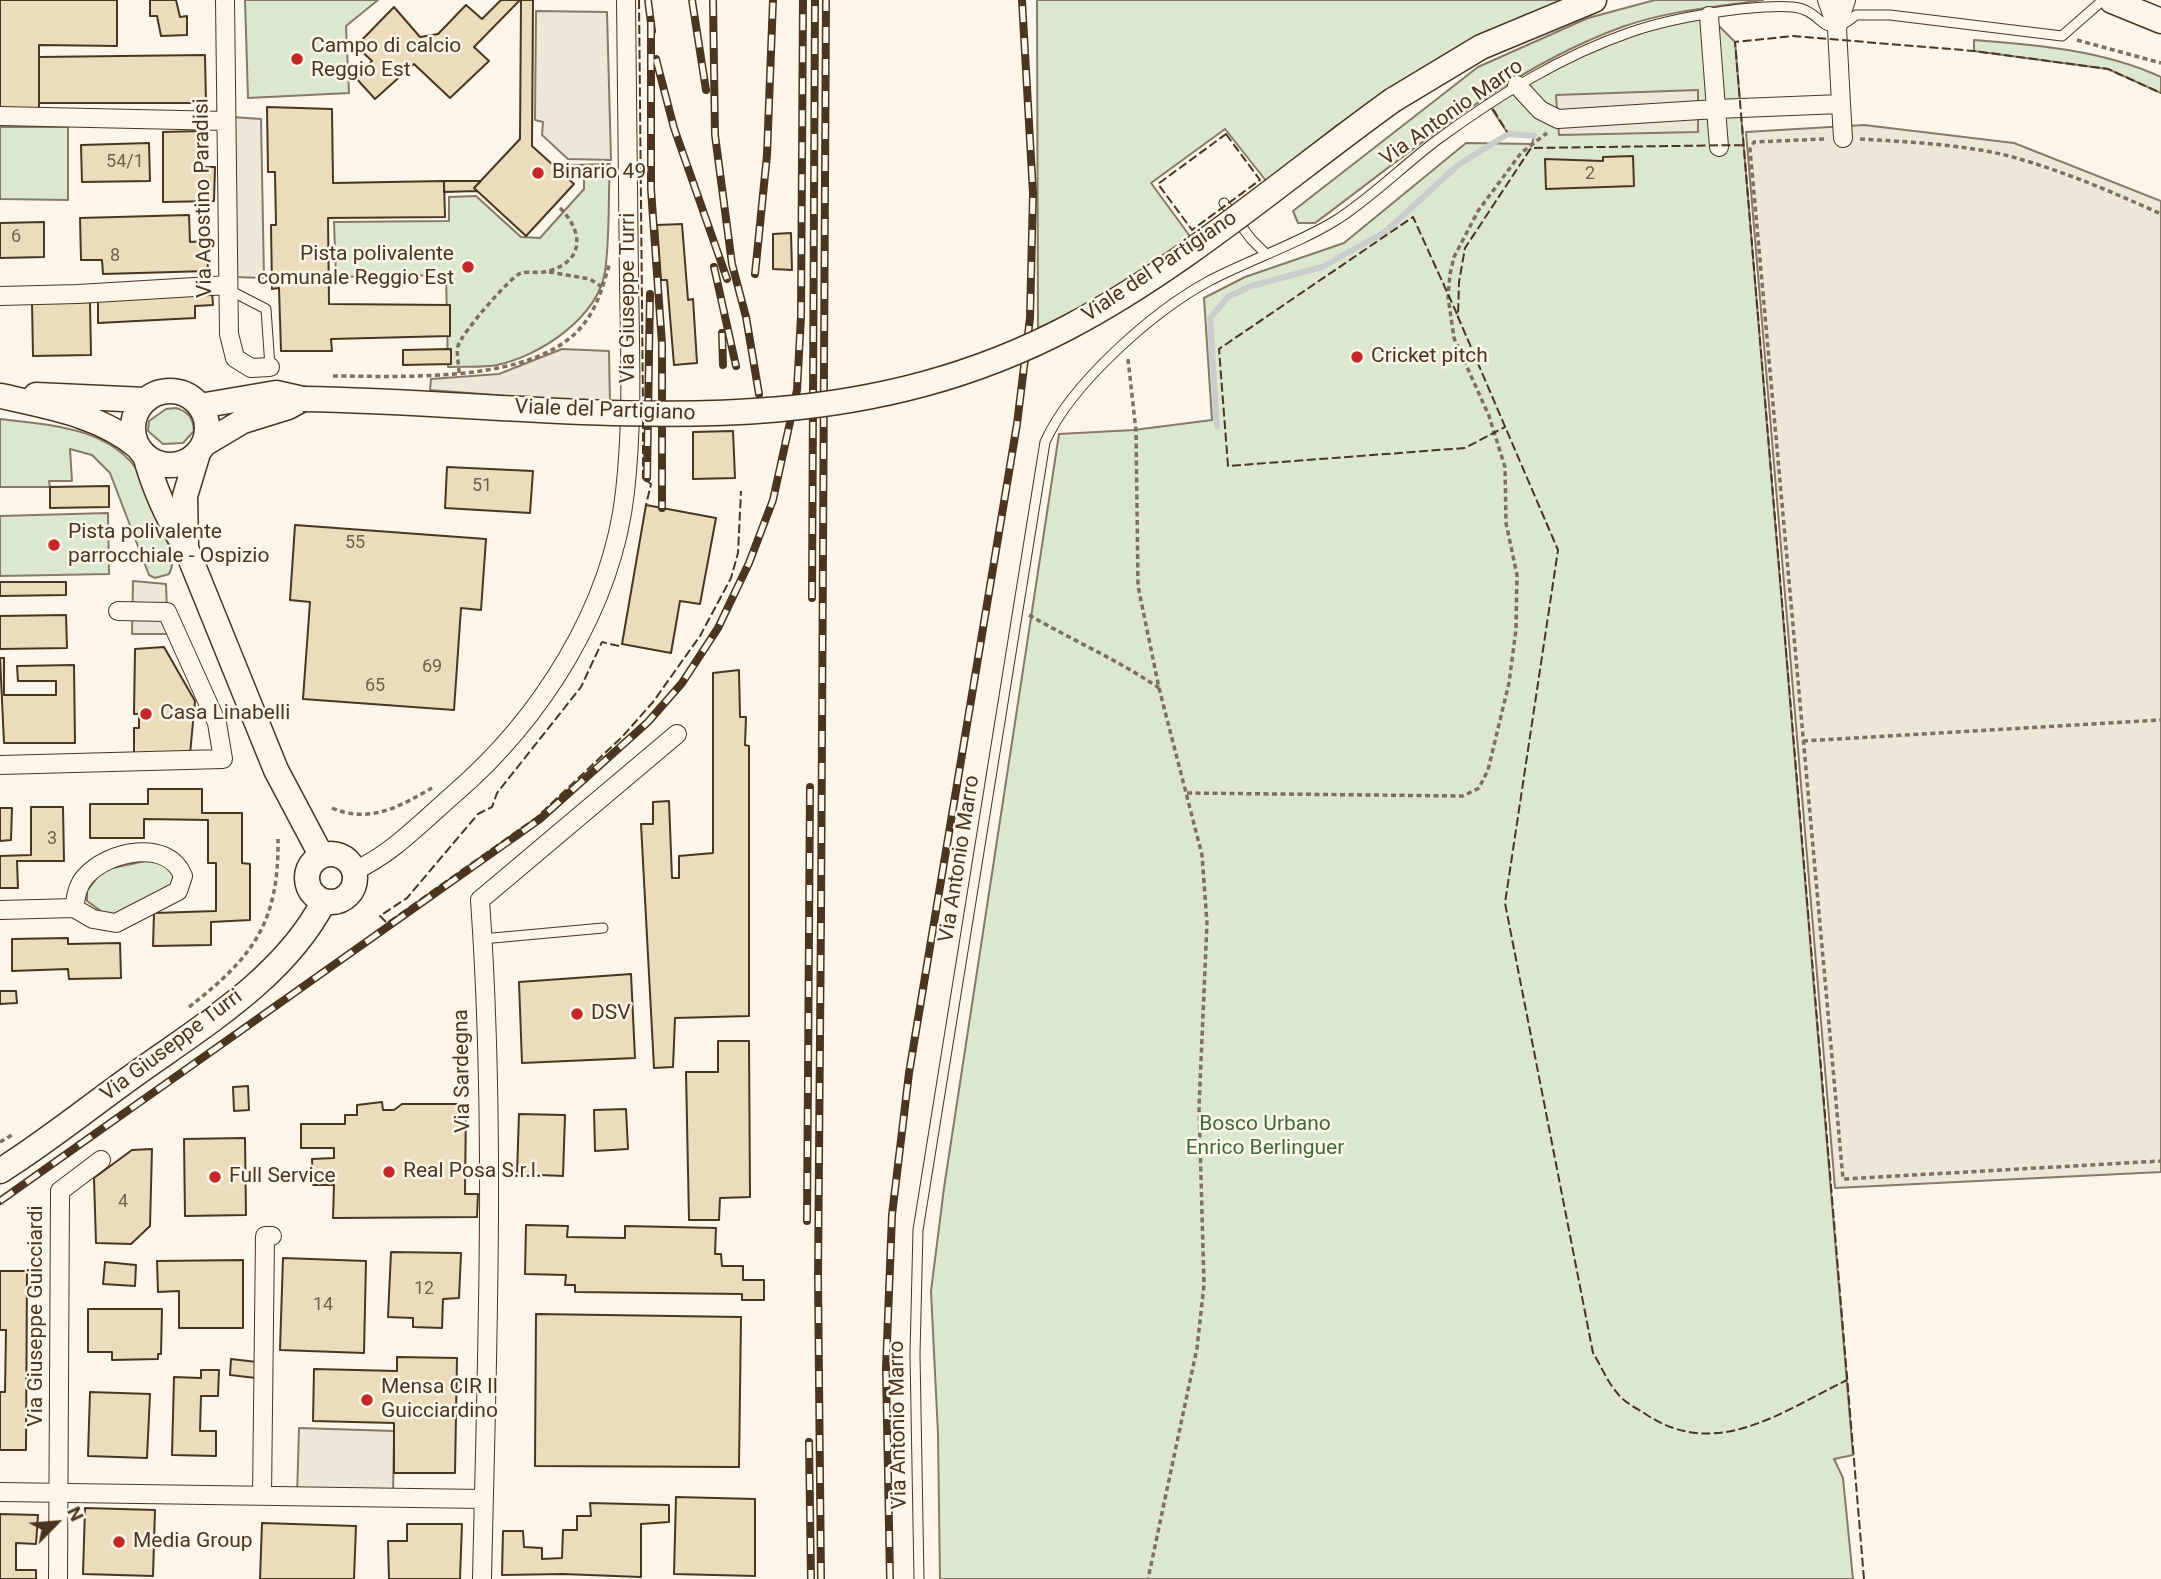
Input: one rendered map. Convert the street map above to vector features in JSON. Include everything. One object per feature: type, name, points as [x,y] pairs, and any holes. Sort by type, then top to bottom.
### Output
[{"type":"main road","name":"Viale del Partigiano","points":[[1,396],[56,394],[145,400],[168,392],[180,394],[200,406],[276,393],[303,400],[659,415],[727,415],[834,405],[939,381],[1026,348],[1099,310],[1161,271],[1393,100],[1481,47],[1594,0]]},
{"type":"main road","points":[[2110,0],[2161,3]]},
{"type":"main road","points":[[2110,0],[2161,21]]},
{"type":"main road","name":"Viale del Partigiano","points":[[1,396],[93,420],[120,432],[142,451],[166,463],[178,462],[243,421],[303,400]]},
{"type":"main road","points":[[145,400],[138,408],[132,428],[169,520],[186,548],[276,770],[321,855]]},
{"type":"main road","points":[[186,548],[185,496],[192,465],[202,448],[209,424],[200,406]]},
{"type":"main road","points":[[321,855],[345,858],[354,871],[355,879],[349,894],[335,901],[324,901],[313,894],[306,880],[310,865],[321,855]]},
{"type":"main road","name":"Via Giuseppe Turri","points":[[0,1171],[239,997],[279,963],[301,939],[324,901]]},
{"type":"street","name":"Via Agostino Paradisi","points":[[225,0],[229,334],[235,358],[251,368],[270,367]]},
{"type":"street","name":"Via Giuseppe Turri","points":[[354,871],[393,847],[463,786],[517,731],[574,643],[608,566],[625,492],[629,392],[626,0]]},
{"type":"street","points":[[1827,0],[1837,28],[1843,138]]},
{"type":"street","points":[[1837,28],[1846,0]]},
{"type":"street","points":[[1709,16],[1719,147]]},
{"type":"street","points":[[1517,85],[1540,110],[1555,117],[1841,104]]},
{"type":"street","points":[[0,116],[226,121]]},
{"type":"street","points":[[0,296],[228,287]]},
{"type":"street","points":[[0,765],[223,760],[217,723],[167,612],[118,611]]},
{"type":"street","name":"Via Sardegna","points":[[482,1579],[488,1398],[489,1238],[480,900],[677,734]]},
{"type":"street","points":[[0,910],[74,908],[93,919],[116,923],[178,891],[183,876],[173,859],[161,853],[112,858],[83,878],[74,908]]},
{"type":"street","name":"Via Giuseppe Guicciardi","points":[[58,1579],[60,1191],[102,1160]]},
{"type":"street","points":[[262,1496],[265,1236],[272,1236]]},
{"type":"street","points":[[0,1492],[484,1499]]},
{"type":"lane","points":[[1837,28],[1856,15],[1890,15],[2062,36],[2103,0]]},
{"type":"lane","name":"Via Antonio Marro","points":[[919,1579],[915,1354],[918,1230],[1045,443],[1056,417],[1078,391],[1126,344],[1206,282],[1338,219],[1437,140],[1517,85],[1565,59],[1631,32],[1758,8],[1796,7],[1813,13],[1824,25],[1837,28]]},
{"type":"lane","points":[[1224,203],[1266,254]]},
{"type":"lane","points":[[228,287],[266,309],[270,367]]},
{"type":"lane","points":[[482,939],[603,928]]},
{"type":"path","points":[[2062,36],[2161,63]]},
{"type":"path","points":[[1187,793],[1463,796],[1479,788],[1488,770],[1509,683],[1516,629],[1517,575],[1506,523],[1505,467],[1489,416],[1454,338],[1448,297],[1450,274],[1454,257],[1478,211],[1521,152],[1546,135],[1555,117]]},
{"type":"path","points":[[2161,214],[2081,179],[2003,155],[1930,143],[1843,138],[1750,145],[1843,1179],[2161,1161]]},
{"type":"path","points":[[547,272],[565,264],[577,248],[578,231],[573,220],[559,207]]},
{"type":"path","points":[[327,377],[498,370],[563,343],[585,323],[602,287],[612,253]]},
{"type":"path","points":[[459,373],[458,345],[476,319],[520,273],[547,272],[590,278],[602,287]]},
{"type":"path","points":[[1126,344],[1136,431],[1138,586],[1160,688],[1202,855],[1207,923],[1199,1107],[1204,1285],[1197,1348],[1148,1579]]},
{"type":"path","points":[[1018,609],[1071,640],[1123,664],[1160,688]]},
{"type":"path","points":[[1803,741],[2161,720]]},
{"type":"path","points":[[332,808],[345,814],[374,816],[433,787]]},
{"type":"path","points":[[189,1008],[236,964],[263,933],[278,880],[278,839]]},
{"type":"path","points":[[0,1142],[17,1132]]},
{"type":"green space","name":"Campo di calcio Reggio Est","points":[[245,0],[378,0],[346,26],[349,93],[248,98]]},
{"type":"green space","points":[[1037,0],[1570,0],[1446,54],[1336,126],[1267,182],[1225,129],[1151,183],[1192,239],[1095,304],[1038,328]]},
{"type":"green space","points":[[1655,0],[1763,0],[1656,17],[1622,27],[1580,45],[1500,88],[1424,140],[1315,223],[1298,223],[1293,211],[1478,67],[1588,18]]},
{"type":"green space","name":"Bosco Urbano Enrico Berlinguer","points":[[1709,16],[1735,42],[1853,1455],[1834,1459],[1843,1478],[1853,1579],[940,1579],[938,1434],[931,1291],[944,1188],[1059,434],[1134,430],[1212,420],[1204,298],[1245,277],[1344,243],[1466,143],[1532,144],[1534,136],[1507,132],[1491,108],[1517,85],[1631,32]]},
{"type":"green space","points":[[1974,40],[2069,50],[2116,61],[2161,77],[2161,93],[2108,69],[1974,51]]},
{"type":"green space","points":[[0,127],[68,127],[68,200],[0,199]]},
{"type":"green space","points":[[610,164],[607,259],[600,289],[579,319],[548,344],[531,353],[491,366],[448,367],[446,275],[336,277],[334,222],[449,221],[449,197],[476,196],[521,237],[540,238],[584,189],[584,177],[571,165]]},
{"type":"green space","points":[[176,408],[190,416],[194,431],[183,443],[163,444],[148,431],[149,421],[166,409]]},
{"type":"green space","points":[[0,419],[78,431],[113,446],[128,458],[143,480],[170,549],[172,561],[169,574],[155,578],[149,575],[110,473],[92,455],[70,449],[72,481],[49,481],[50,487],[0,487]]},
{"type":"green space","name":"Pista polivalente parrocchiale - Ospizio","points":[[108,513],[109,574],[0,576],[0,516]]},
{"type":"green space","points":[[150,860],[163,861],[176,873],[173,887],[117,915],[108,916],[87,901],[87,891],[103,870]]},
{"type":"shaded area","points":[[536,11],[607,12],[611,160],[568,159],[542,135],[543,122],[535,120]]},
{"type":"shaded area","points":[[1698,90],[1698,132],[1559,135],[1556,95]]},
{"type":"shaded area","points":[[232,117],[261,119],[264,278],[235,277]]},
{"type":"shaded area","points":[[1864,125],[2014,143],[2161,201],[2161,1172],[1835,1188],[1746,132]]},
{"type":"shaded area","points":[[562,349],[609,351],[610,404],[430,390],[431,379],[499,374]]},
{"type":"shaded area","points":[[133,581],[166,584],[167,612],[177,634],[132,634]]},
{"type":"shaded area","points":[[299,1428],[394,1431],[393,1498],[297,1497]]},
{"type":"building","points":[[0,0],[117,0],[117,46],[39,45],[39,108],[0,108]]},
{"type":"building","points":[[150,0],[176,0],[180,17],[187,16],[187,35],[161,36],[157,16],[150,16]]},
{"type":"building","points":[[501,0],[520,0],[474,47],[489,61],[450,98],[414,64],[375,99],[355,77],[372,61],[356,46],[394,7],[420,37],[438,34],[466,5],[482,19]]},
{"type":"building","points":[[521,0],[533,0],[532,146],[574,184],[526,236],[474,188],[520,139]]},
{"type":"building","points":[[205,55],[206,103],[39,103],[39,57]]},
{"type":"building","points":[[267,107],[332,109],[333,183],[444,181],[445,217],[328,218],[329,304],[450,305],[450,336],[331,339],[332,351],[281,351],[279,288],[272,289],[271,225],[276,225],[275,172],[268,172]]},
{"type":"building","points":[[202,131],[202,167],[215,167],[214,201],[163,202],[163,132]]},
{"type":"building","points":[[149,143],[150,181],[82,182],[81,145]]},
{"type":"building","points":[[1633,156],[1634,186],[1546,189],[1545,159],[1603,161],[1603,157]]},
{"type":"building","points":[[444,181],[481,181],[474,188],[477,191],[444,192]]},
{"type":"building","points":[[189,215],[190,242],[207,241],[208,271],[103,274],[102,260],[81,260],[80,218]]},
{"type":"building","points":[[44,222],[44,257],[0,258],[0,223]]},
{"type":"building","points":[[682,224],[688,300],[693,299],[697,363],[674,365],[667,280],[661,280],[657,225]]},
{"type":"building","points":[[791,233],[792,270],[773,269],[773,234]]},
{"type":"building","points":[[212,291],[213,305],[195,306],[195,318],[98,323],[98,298]]},
{"type":"building","points":[[90,302],[91,355],[33,356],[32,303]]},
{"type":"building","points":[[451,349],[451,364],[403,365],[403,350]]},
{"type":"building","points":[[733,431],[735,478],[693,479],[693,432]]},
{"type":"building","points":[[447,467],[533,471],[530,513],[445,508]]},
{"type":"building","points":[[109,486],[109,507],[50,508],[50,487]]},
{"type":"building","points":[[646,505],[716,518],[700,604],[680,601],[671,653],[622,644]]},
{"type":"building","points":[[295,525],[486,539],[481,610],[461,608],[454,710],[303,699],[310,602],[290,600]]},
{"type":"building","points":[[0,582],[66,582],[66,595],[0,596]]},
{"type":"building","points":[[66,615],[67,648],[0,649],[0,616]]},
{"type":"building","points":[[164,647],[195,701],[190,754],[134,754],[134,728],[139,728],[139,714],[134,714],[135,649]]},
{"type":"building","points":[[0,658],[4,658],[4,695],[56,695],[56,681],[18,681],[17,666],[74,665],[75,743],[4,743]]},
{"type":"building","points":[[739,670],[740,717],[746,717],[745,745],[749,746],[749,1016],[675,1018],[673,1067],[654,1068],[641,824],[653,824],[653,802],[669,801],[672,878],[679,878],[679,856],[713,853],[713,673]]},
{"type":"building","points":[[148,789],[202,789],[202,813],[242,813],[242,863],[250,864],[250,920],[211,922],[211,945],[153,946],[154,913],[216,911],[216,863],[208,863],[208,820],[144,819],[144,838],[90,838],[90,804],[148,804]]},
{"type":"building","points":[[31,807],[63,807],[64,861],[17,861],[18,888],[0,888],[0,856],[31,855]]},
{"type":"building","points":[[0,808],[12,808],[11,840],[0,841]]},
{"type":"building","points":[[68,938],[68,944],[120,943],[121,978],[69,979],[68,969],[12,971],[12,939]]},
{"type":"building","name":"DSV","points":[[631,974],[635,1058],[522,1063],[519,982]]},
{"type":"building","points":[[0,991],[16,991],[17,1003],[0,1004]]},
{"type":"building","points":[[718,1041],[749,1041],[750,1197],[720,1198],[719,1220],[689,1220],[686,1072],[718,1072]]},
{"type":"building","points":[[248,1086],[249,1110],[234,1111],[233,1087]]},
{"type":"building","name":"Real Posa S.r.l.","points":[[382,1102],[383,1110],[394,1110],[402,1104],[466,1104],[465,1194],[478,1194],[477,1217],[333,1218],[334,1185],[313,1185],[312,1159],[334,1158],[334,1148],[301,1148],[301,1124],[345,1124],[345,1115],[357,1115],[357,1105]]},
{"type":"building","points":[[626,1109],[628,1149],[595,1151],[594,1110]]},
{"type":"building","points":[[519,1114],[565,1115],[563,1176],[517,1174]]},
{"type":"building","name":"Full Service","points":[[245,1138],[246,1215],[185,1216],[184,1139]]},
{"type":"building","points":[[152,1149],[150,1226],[131,1244],[96,1243],[94,1178],[132,1150]]},
{"type":"building","points":[[526,1225],[568,1226],[567,1237],[625,1238],[625,1226],[716,1228],[715,1254],[721,1254],[722,1266],[743,1266],[743,1280],[764,1280],[764,1300],[742,1300],[742,1294],[575,1292],[575,1285],[565,1285],[566,1275],[525,1274]]},
{"type":"building","points":[[391,1252],[461,1253],[459,1298],[443,1299],[442,1328],[413,1327],[413,1318],[388,1317]]},
{"type":"building","points":[[283,1258],[366,1261],[364,1353],[280,1350]]},
{"type":"building","points":[[243,1260],[243,1328],[179,1328],[179,1291],[158,1292],[157,1261]]},
{"type":"building","points":[[105,1262],[136,1265],[135,1286],[103,1284]]},
{"type":"building","points":[[0,1271],[27,1271],[26,1450],[0,1450],[0,1392],[5,1392],[6,1330],[0,1330]]},
{"type":"building","points":[[88,1309],[162,1309],[161,1354],[158,1354],[158,1359],[112,1360],[112,1352],[88,1352]]},
{"type":"building","points":[[536,1314],[741,1317],[739,1467],[535,1466]]},
{"type":"building","points":[[397,1357],[457,1358],[455,1473],[394,1473],[394,1423],[313,1421],[314,1369],[397,1371]]},
{"type":"building","points":[[231,1359],[257,1362],[256,1378],[230,1375]]},
{"type":"building","points":[[201,1370],[219,1370],[218,1396],[201,1396],[200,1431],[216,1431],[216,1456],[172,1455],[174,1377],[201,1378]]},
{"type":"building","points":[[90,1392],[150,1394],[147,1458],[88,1456]]},
{"type":"building","points":[[676,1497],[755,1499],[755,1576],[674,1574]]},
{"type":"building","points":[[590,1503],[669,1505],[669,1522],[641,1524],[641,1577],[502,1575],[503,1531],[523,1531],[524,1547],[542,1548],[542,1559],[562,1558],[563,1530],[577,1530],[577,1516],[591,1516]]},
{"type":"building","name":"Media Group","points":[[85,1508],[155,1510],[153,1576],[83,1574]]},
{"type":"building","points":[[0,1514],[38,1515],[36,1544],[16,1543],[16,1570],[36,1570],[36,1579],[0,1579]]},
{"type":"building","points":[[262,1523],[356,1526],[354,1579],[260,1579]]},
{"type":"building","points":[[407,1524],[462,1524],[460,1579],[389,1579],[388,1541],[407,1541]]},
{"type":"waterway","points":[[1217,426],[1210,318],[1228,297],[1251,286],[1322,267],[1385,232],[1458,165],[1508,134],[1534,136]]},
{"type":"railway","points":[[648,0],[652,31]]},
{"type":"railway","points":[[692,0],[706,90]]},
{"type":"railway","points":[[713,0],[715,135],[732,264],[746,317],[759,394]]},
{"type":"railway","points":[[755,274],[767,155],[773,0]]},
{"type":"railway","points":[[0,1201],[540,819],[648,722],[682,683],[718,628],[749,563],[773,500],[797,390],[801,316],[803,0]]},
{"type":"railway","points":[[812,598],[815,0]]},
{"type":"railway","points":[[821,1579],[818,1278],[826,0]]},
{"type":"railway","points":[[890,1579],[886,1368],[892,1215],[909,1073],[1017,424],[1030,318],[1033,193],[1022,0]]},
{"type":"railway","points":[[651,22],[651,189],[662,344],[662,508]]},
{"type":"railway","points":[[656,59],[674,128],[727,279]]},
{"type":"railway","points":[[714,267],[736,366]]},
{"type":"railway","points":[[647,478],[650,294]]},
{"type":"railway","points":[[722,333],[723,365]]},
{"type":"railway","points":[[807,1221],[810,787]]},
{"type":"railway","points":[[809,1442],[811,1579]]},
{"type":"fence","points":[[639,0],[643,406]]},
{"type":"fence","points":[[1864,1579],[1735,42],[1793,36],[1974,51],[2108,69],[2161,93]]},
{"type":"fence","points":[[1482,92],[1488,102]]},
{"type":"fence","points":[[1493,109],[1507,132]]},
{"type":"fence","points":[[1226,134],[1260,180],[1192,230],[1158,184],[1226,134]]},
{"type":"fence","points":[[1743,145],[1531,148],[1465,248],[1459,282],[1458,317],[1558,550],[1505,903],[1593,1353],[1614,1390],[1630,1405],[1670,1427],[1696,1433],[1722,1433],[1772,1417],[1847,1380]]},
{"type":"fence","points":[[1457,314],[1413,217],[1219,349],[1228,466],[1465,448],[1505,427]]},
{"type":"fence","points":[[643,420],[643,478],[651,484],[646,505]]},
{"type":"fence","points":[[619,646],[602,642],[581,687],[497,793],[492,807],[478,814],[407,898],[380,916],[387,923],[537,817],[622,737],[653,702],[700,636],[731,578],[738,553],[741,491]]},
{"type":"place","name":"Campo di calcio Reggio Est","points":[[297,59]]},
{"type":"place","name":"Binario 49","points":[[538,173]]},
{"type":"place","name":"Pista polivalente comunale Reggio Est","points":[[468,267]]},
{"type":"place","name":"Cricket pitch","points":[[1357,357]]},
{"type":"place","name":"Pista polivalente parrocchiale - Ospizio","points":[[54,545]]},
{"type":"place","name":"Casa Linabelli","points":[[146,714]]},
{"type":"place","name":"DSV","points":[[577,1014]]},
{"type":"place","name":"Real Posa S.r.l.","points":[[389,1172]]},
{"type":"place","name":"Full Service","points":[[215,1177]]},
{"type":"place","name":"Mensa CIR Il Guicciardino","points":[[367,1400]]},
{"type":"place","name":"Media Group","points":[[119,1542]]}]
